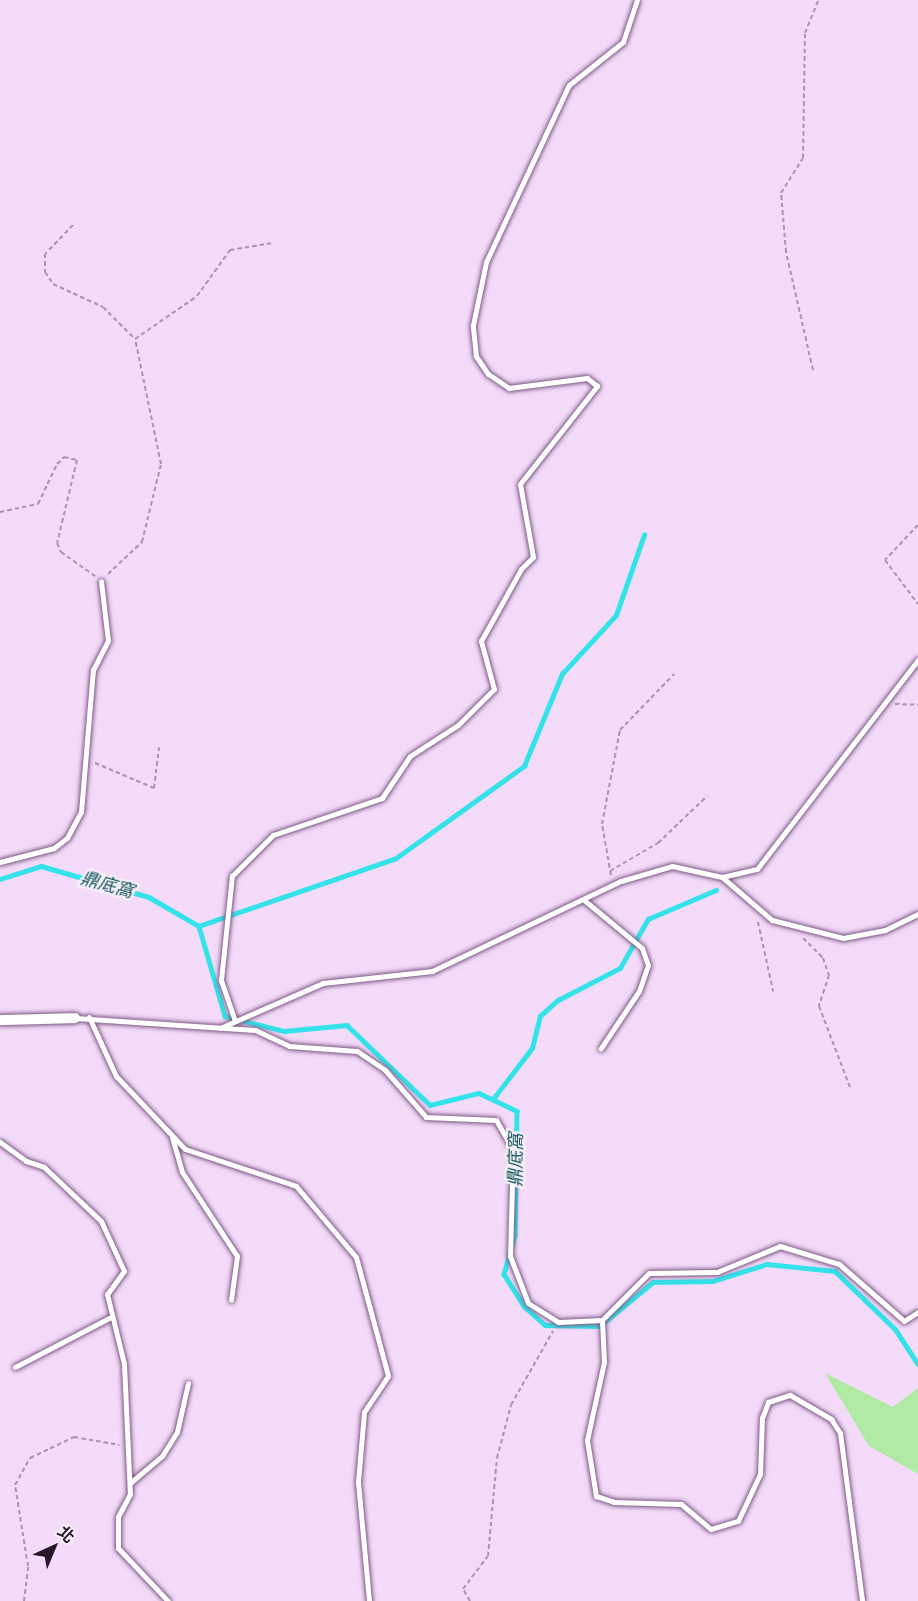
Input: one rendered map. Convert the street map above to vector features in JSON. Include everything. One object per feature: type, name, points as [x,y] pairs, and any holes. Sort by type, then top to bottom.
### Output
[{"type":"street","points":[[0,1020],[75,1018]]},
{"type":"lane","points":[[235,1021],[221,980],[232,876],[273,835],[382,798],[410,756],[458,725],[494,689],[481,641],[521,568],[533,557],[520,484],[597,386],[587,378],[509,388],[488,374],[476,356],[473,325],[486,262],[569,85],[623,42],[637,0]]},
{"type":"lane","points":[[0,862],[54,848],[67,838],[81,812],[93,670],[108,641],[101,580]]},
{"type":"lane","points":[[219,1028],[323,983],[432,971],[616,884],[672,866],[722,877],[757,869],[918,660]]},
{"type":"lane","points":[[722,877],[764,913],[790,925],[843,938],[885,930],[918,914]]},
{"type":"lane","points":[[584,900],[642,948],[648,965],[639,991],[601,1048]]},
{"type":"lane","points":[[89,1017],[116,1076],[185,1149],[296,1186],[356,1257],[388,1376],[364,1412],[358,1482],[369,1601]]},
{"type":"lane","points":[[75,1018],[89,1017],[255,1029],[289,1046],[357,1052],[385,1070],[426,1117],[481,1116],[503,1125],[513,1149],[510,1256],[528,1303],[558,1322],[602,1320],[649,1273],[717,1272],[780,1246],[840,1264],[904,1321],[918,1312]]},
{"type":"lane","points":[[172,1136],[182,1172],[237,1256],[231,1300]]},
{"type":"lane","points":[[0,1142],[26,1161],[44,1167],[101,1221],[124,1271],[107,1294],[109,1318],[124,1364],[130,1484],[118,1517],[118,1548],[168,1601]]},
{"type":"lane","points":[[15,1367],[109,1318]]},
{"type":"lane","points":[[602,1320],[604,1362],[587,1440],[596,1496],[614,1502],[681,1504],[711,1529],[738,1521],[760,1474],[762,1418],[768,1402],[790,1395],[831,1419],[840,1433],[862,1601]]},
{"type":"lane","points":[[130,1484],[162,1456],[177,1432],[188,1383]]},
{"type":"path","points":[[813,370],[786,252],[781,193],[803,158],[805,33],[818,0]]},
{"type":"path","points":[[0,512],[38,504],[57,464],[64,457],[77,460],[57,543],[61,552],[101,580],[142,542],[161,464],[135,339],[103,307],[53,284],[45,272],[45,254],[73,225]]},
{"type":"path","points":[[135,339],[197,296],[231,250],[272,243]]},
{"type":"path","points":[[918,525],[885,560],[918,604]]},
{"type":"path","points":[[616,884],[610,870],[602,824],[620,730],[674,674]]},
{"type":"path","points":[[884,704],[918,705]]},
{"type":"path","points":[[86,758],[154,788],[159,747]]},
{"type":"path","points":[[610,870],[658,843],[707,796]]},
{"type":"path","points":[[764,913],[756,926],[773,991]]},
{"type":"path","points":[[790,925],[826,967],[829,975],[819,1006],[851,1090]]},
{"type":"path","points":[[470,1601],[463,1589],[488,1556],[497,1458],[511,1405],[558,1322]]},
{"type":"path","points":[[24,1601],[28,1566],[15,1485],[30,1458],[74,1437],[128,1446]]},
{"type":"green space","points":[[825,1373],[893,1407],[918,1388],[918,1474],[869,1446]]},
{"type":"waterway","points":[[199,926],[396,858],[524,766],[562,674],[616,615],[644,535]]},
{"type":"waterway","name":"鼎底窩","points":[[0,879],[41,866],[149,897],[199,926],[225,1016],[284,1031],[347,1025],[430,1105],[479,1093],[517,1111],[515,1236],[504,1274],[524,1306],[545,1325],[600,1326],[653,1282],[713,1281],[767,1264],[835,1271],[896,1330],[918,1364]]},
{"type":"waterway","points":[[493,1099],[532,1048],[540,1016],[558,1000],[620,968],[648,919],[716,890]]}]
